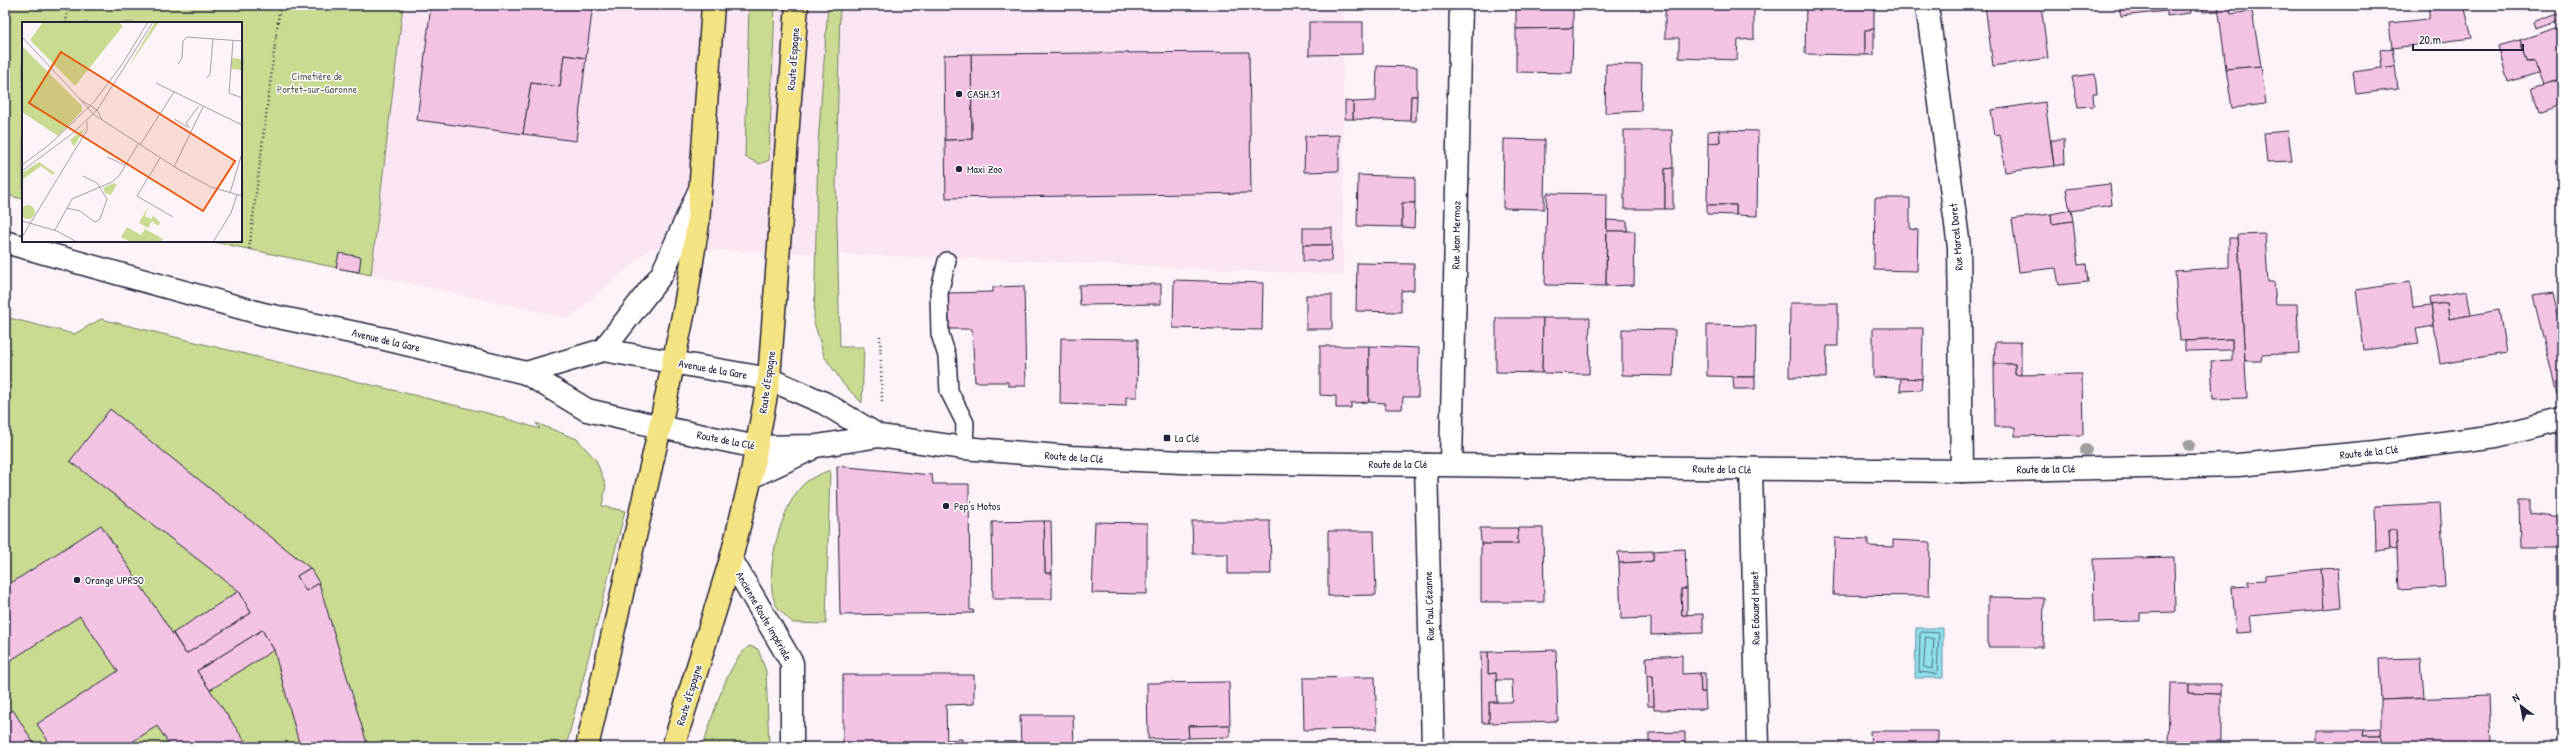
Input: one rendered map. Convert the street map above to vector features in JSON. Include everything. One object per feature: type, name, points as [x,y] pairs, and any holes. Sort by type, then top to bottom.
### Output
[{"type":"main road","points":[[587,747],[674,362],[698,223],[714,5]]},
{"type":"main road","name":"Route d'Espagne","points":[[673,747],[731,559],[751,477],[769,379],[796,5]]},
{"type":"street","name":"Rue Jean Mermoz","points":[[1451,464],[1461,5]]},
{"type":"street","name":"Rue Marcel Doret","points":[[1927,5],[1959,247],[1962,471]]},
{"type":"street","points":[[603,350],[662,274],[701,186]]},
{"type":"street","name":"Avenue de la Gare","points":[[5,242],[263,314],[384,339],[526,373],[603,350],[769,379]]},
{"type":"street","name":"Route de la Clé","points":[[526,373],[587,410],[757,447],[817,446],[879,436],[964,448],[1071,457],[1182,462],[1451,464],[1751,470],[1962,471],[2238,466],[2375,452],[2496,436],[2562,420]]},
{"type":"street","name":"Route de la Clé","points":[[769,379],[824,403],[879,436]]},
{"type":"street","name":"Route de la Clé","points":[[751,477],[817,446]]},
{"type":"street","name":"Rue Paul Cézanne","points":[[1426,465],[1433,747]]},
{"type":"street","name":"Rue Edouard Manet","points":[[1751,470],[1758,747]]},
{"type":"street","name":"Ancienne Route Impériale","points":[[731,559],[792,663],[792,747]]},
{"type":"lane","points":[[947,261],[939,292],[940,334],[947,356],[949,391],[965,423],[964,448]]},
{"type":"path","points":[[66,22],[68,5]]},
{"type":"path","points":[[249,249],[280,5]]},
{"type":"path","points":[[880,336],[882,406]]},
{"type":"shaded area","points":[[403,5],[1343,5],[1343,275],[1044,261],[651,248],[569,318],[371,275]]},
{"type":"green space","name":"Cimetière de Portet-sur-Garonne","points":[[5,5],[403,5],[371,275],[215,242],[242,242],[242,22],[22,22],[22,199],[5,195]]},
{"type":"green space","points":[[749,5],[775,5],[769,160],[760,164],[745,157]]},
{"type":"green space","points":[[828,5],[840,5],[836,186],[840,347],[864,347],[862,403],[844,385],[824,356],[814,322],[818,144]]},
{"type":"green space","points":[[5,317],[74,334],[101,319],[491,414],[540,429],[536,423],[577,439],[596,460],[606,486],[602,506],[625,511],[566,747],[5,747]]},
{"type":"green space","points":[[830,470],[826,624],[793,623],[778,608],[772,592],[771,577],[776,540],[789,506],[797,492],[808,480]]},
{"type":"green space","points":[[749,646],[758,649],[766,671],[769,747],[702,747],[726,679],[733,666]]},
{"type":"water","points":[[1916,628],[1943,628],[1943,678],[1915,678]]},
{"type":"building","points":[[415,5],[429,5],[428,9],[415,7]]},
{"type":"building","points":[[431,5],[593,5],[586,58],[564,55],[560,87],[531,83],[523,134],[417,120]]},
{"type":"building","points":[[1516,5],[1573,5],[1573,28],[1516,29]]},
{"type":"building","points":[[1665,5],[1754,5],[1754,39],[1738,40],[1737,60],[1679,58],[1679,38],[1665,38]]},
{"type":"building","points":[[1806,5],[1874,5],[1874,29],[1865,30],[1865,55],[1805,54]]},
{"type":"building","points":[[1985,5],[2041,5],[2048,58],[1993,66]]},
{"type":"building","points":[[2119,5],[2190,5],[2191,13],[2167,16],[2167,11],[2121,16]]},
{"type":"building","points":[[2202,5],[2218,5],[2219,11],[2203,12]]},
{"type":"building","points":[[2218,5],[2230,5],[2231,14],[2252,11],[2261,66],[2226,69]]},
{"type":"building","points":[[2464,5],[2472,38],[2392,48],[2389,23],[2429,19],[2429,6]]},
{"type":"building","points":[[2558,13],[2561,20],[2535,28],[2533,22]]},
{"type":"building","points":[[1309,22],[1363,22],[1363,54],[1309,55]]},
{"type":"building","points":[[2562,26],[2562,79],[2543,85],[2534,61],[2526,62],[2520,40]]},
{"type":"building","points":[[1573,28],[1572,73],[1516,72],[1516,29]]},
{"type":"building","points":[[1874,29],[1874,55],[1865,55],[1865,30]]},
{"type":"building","points":[[2520,40],[2526,62],[2535,62],[2538,73],[2508,82],[2498,46]]},
{"type":"building","points":[[2392,48],[2395,66],[2382,68],[2380,50]]},
{"type":"building","points":[[1249,52],[1251,193],[946,198],[945,140],[972,139],[971,54]]},
{"type":"building","points":[[971,54],[972,139],[945,140],[944,55]]},
{"type":"building","points":[[564,55],[586,58],[576,141],[523,134],[531,83],[560,87]]},
{"type":"building","points":[[1606,64],[1642,65],[1641,111],[1605,113]]},
{"type":"building","points":[[1377,66],[1417,67],[1417,96],[1411,96],[1410,121],[1353,119],[1353,102],[1376,101]]},
{"type":"building","points":[[2261,66],[2266,104],[2232,108],[2226,69]]},
{"type":"building","points":[[2395,66],[2398,89],[2356,94],[2353,72]]},
{"type":"building","points":[[2095,74],[2097,94],[2093,94],[2094,106],[2078,107],[2072,77]]},
{"type":"building","points":[[2562,79],[2562,107],[2561,105],[2539,113],[2531,88]]},
{"type":"building","points":[[1411,96],[1417,96],[1416,121],[1410,121]]},
{"type":"building","points":[[1345,101],[1353,102],[1353,119],[1345,119]]},
{"type":"building","points":[[2045,102],[2054,166],[2005,172],[2000,134],[1995,135],[1991,110]]},
{"type":"building","points":[[1624,130],[1672,130],[1673,168],[1665,169],[1665,209],[1624,209]]},
{"type":"building","points":[[1719,130],[1758,131],[1757,216],[1736,215],[1736,205],[1707,205],[1708,143],[1720,142]]},
{"type":"building","points":[[1719,130],[1720,142],[1708,143],[1708,131]]},
{"type":"building","points":[[2288,131],[2292,161],[2267,162],[2264,133]]},
{"type":"building","points":[[1339,135],[1339,171],[1304,172],[1305,136]]},
{"type":"building","points":[[1504,139],[1545,140],[1544,209],[1503,208]]},
{"type":"building","points":[[2051,140],[2064,140],[2065,164],[2054,166]]},
{"type":"building","points":[[1673,168],[1673,209],[1665,209],[1665,169]]},
{"type":"building","points":[[1358,175],[1415,177],[1415,203],[1402,203],[1402,227],[1357,226]]},
{"type":"building","points":[[2110,184],[2112,205],[2070,211],[2066,189]]},
{"type":"building","points":[[1547,193],[1607,194],[1606,286],[1545,285]]},
{"type":"building","points":[[1875,198],[1910,198],[1910,229],[1918,230],[1917,271],[1874,270]]},
{"type":"building","points":[[1402,203],[1415,203],[1414,228],[1402,227]]},
{"type":"building","points":[[1707,205],[1736,205],[1736,215],[1707,214]]},
{"type":"building","points":[[2071,210],[2073,221],[2052,224],[2051,214]]},
{"type":"building","points":[[2051,214],[2052,224],[2073,221],[2078,265],[2086,264],[2088,282],[2059,285],[2056,268],[2019,272],[2012,219]]},
{"type":"building","points":[[1607,220],[1627,221],[1627,231],[1607,231]]},
{"type":"building","points":[[1303,228],[1332,228],[1332,245],[1303,245]]},
{"type":"building","points":[[1607,231],[1635,231],[1634,285],[1606,286]]},
{"type":"building","points":[[2265,234],[2268,282],[2274,282],[2276,304],[2297,304],[2299,353],[2262,355],[2261,361],[2245,361],[2238,235]]},
{"type":"building","points":[[2229,238],[2238,238],[2247,398],[2213,399],[2211,361],[2232,360],[2232,339],[2180,341],[2175,271],[2229,267]]},
{"type":"building","points":[[1303,245],[1332,245],[1331,261],[1303,261]]},
{"type":"building","points":[[339,253],[361,257],[359,272],[336,268]]},
{"type":"building","points":[[1357,263],[1414,264],[1414,290],[1401,291],[1401,312],[1356,311]]},
{"type":"building","points":[[1174,280],[1263,283],[1262,330],[1173,328]]},
{"type":"building","points":[[2410,282],[2413,307],[2431,305],[2434,326],[2416,329],[2419,343],[2364,350],[2356,290]]},
{"type":"building","points":[[1161,284],[1161,304],[1080,305],[1079,285]]},
{"type":"building","points":[[1024,286],[1026,386],[1008,386],[1008,382],[975,382],[972,329],[949,329],[948,293],[993,292],[993,287]]},
{"type":"building","points":[[2467,291],[2471,315],[2449,319],[2447,303],[2431,305],[2430,297]]},
{"type":"building","points":[[2552,293],[2560,327],[2562,326],[2562,392],[2557,394],[2533,296]]},
{"type":"building","points":[[1306,295],[1332,295],[1332,329],[1306,329]]},
{"type":"building","points":[[1790,303],[1838,303],[1838,346],[1827,346],[1826,378],[1789,377]]},
{"type":"building","points":[[2447,303],[2449,319],[2499,310],[2506,353],[2440,364],[2431,305]]},
{"type":"building","points":[[1496,318],[1543,318],[1542,373],[1496,372]]},
{"type":"building","points":[[1543,318],[1590,318],[1589,374],[1542,373]]},
{"type":"building","points":[[1707,325],[1756,326],[1755,377],[1707,376]]},
{"type":"building","points":[[1873,328],[1923,328],[1922,379],[1873,377]]},
{"type":"building","points":[[1622,329],[1675,330],[1673,376],[1622,375]]},
{"type":"building","points":[[1061,338],[1138,339],[1137,397],[1126,397],[1126,406],[1060,404]]},
{"type":"building","points":[[2232,339],[2232,350],[2185,351],[2185,341]]},
{"type":"building","points":[[1995,342],[2021,342],[2021,375],[2015,375],[2015,364],[1994,364]]},
{"type":"building","points":[[1320,346],[1369,346],[1369,402],[1351,403],[1351,408],[1336,408],[1336,396],[1320,395]]},
{"type":"building","points":[[1369,346],[1419,348],[1418,397],[1403,397],[1402,409],[1385,409],[1385,403],[1369,402]]},
{"type":"building","points":[[1994,364],[2015,364],[2015,375],[2082,374],[2083,435],[2015,436],[2015,427],[1995,427]]},
{"type":"building","points":[[1733,377],[1755,377],[1755,389],[1734,389]]},
{"type":"building","points":[[1901,378],[1922,379],[1921,390],[1900,391]]},
{"type":"building","name":"Orange UPRSO","points":[[110,409],[310,568],[297,576],[306,591],[319,583],[368,747],[300,747],[274,650],[262,630],[197,671],[249,747],[171,747],[157,726],[124,747],[52,747],[37,724],[118,671],[80,616],[5,664],[5,587],[101,525],[186,654],[251,613],[239,591],[70,461]]},
{"type":"building","points":[[837,466],[932,475],[933,484],[969,484],[970,610],[973,610],[974,613],[840,615]]},
{"type":"building","points":[[2519,499],[2530,499],[2530,514],[2561,518],[2561,547],[2520,547]]},
{"type":"building","points":[[2440,503],[2445,587],[2399,590],[2396,530],[2389,530],[2390,549],[2376,551],[2375,506]]},
{"type":"building","points":[[1044,521],[1051,521],[1052,573],[1045,573]]},
{"type":"building","points":[[1044,521],[1045,573],[1052,573],[1052,599],[993,599],[992,522]]},
{"type":"building","points":[[1192,521],[1270,521],[1271,574],[1228,574],[1228,554],[1193,554]]},
{"type":"building","points":[[1095,522],[1147,523],[1147,594],[1092,593]]},
{"type":"building","points":[[1480,528],[1518,528],[1518,544],[1481,544]]},
{"type":"building","points":[[1518,528],[1543,528],[1544,602],[1481,602],[1481,544],[1518,544]]},
{"type":"building","points":[[2389,530],[2396,530],[2397,550],[2390,549]]},
{"type":"building","points":[[1328,531],[1374,531],[1376,595],[1328,596]]},
{"type":"building","points":[[1835,538],[1868,539],[1868,546],[1893,547],[1893,540],[1930,542],[1929,596],[1833,595]]},
{"type":"building","points":[[1685,549],[1687,589],[1681,589],[1682,615],[1703,614],[1703,633],[1651,635],[1651,618],[1621,619],[1619,563],[1653,561],[1653,551]]},
{"type":"building","points":[[1653,551],[1653,561],[1619,563],[1618,552]]},
{"type":"building","points":[[2174,557],[2175,612],[2140,613],[2140,621],[2094,622],[2093,559]]},
{"type":"building","points":[[310,568],[319,583],[306,591],[297,576]]},
{"type":"building","points":[[2338,568],[2341,607],[2324,609],[2321,569]]},
{"type":"building","points":[[2321,569],[2324,609],[2250,616],[2252,632],[2236,633],[2232,587],[2249,586],[2249,581],[2265,580],[2265,575]]},
{"type":"building","points":[[1681,589],[1687,589],[1687,615],[1682,615]]},
{"type":"building","points":[[239,591],[251,613],[186,654],[173,633]]},
{"type":"building","points":[[1988,597],[2044,598],[2043,647],[1988,647]]},
{"type":"building","points":[[262,630],[274,650],[210,690],[197,671]]},
{"type":"building","points":[[1556,650],[1558,721],[1489,723],[1489,702],[1513,702],[1512,680],[1496,680],[1496,673],[1488,674],[1488,652]]},
{"type":"building","points":[[1481,652],[1488,652],[1488,674],[1496,673],[1497,702],[1489,702],[1489,723],[1482,723]]},
{"type":"building","points":[[1682,655],[1682,674],[1700,673],[1701,692],[1705,692],[1706,709],[1654,710],[1653,676],[1647,676],[1646,657]]},
{"type":"building","points":[[2421,658],[2424,698],[2381,700],[2379,659]]},
{"type":"building","points":[[1700,673],[1705,673],[1705,692],[1701,692]]},
{"type":"building","points":[[843,675],[974,675],[974,704],[946,705],[947,747],[843,747]]},
{"type":"building","points":[[1647,676],[1653,676],[1654,706],[1648,706]]},
{"type":"building","points":[[1375,677],[1377,729],[1304,730],[1303,678]]},
{"type":"building","points":[[1229,682],[1230,725],[1188,726],[1189,738],[1148,739],[1147,683]]},
{"type":"building","points":[[2170,684],[2189,684],[2189,693],[2221,694],[2221,741],[2168,741]]},
{"type":"building","points":[[2189,684],[2221,684],[2221,694],[2189,693]]},
{"type":"building","points":[[2489,696],[2491,744],[2381,747],[2381,700]]},
{"type":"building","points":[[13,710],[36,747],[5,747],[5,715]]},
{"type":"building","points":[[1020,715],[1073,715],[1074,747],[1021,747]]},
{"type":"building","points":[[1230,725],[1230,737],[1189,738],[1188,726]]},
{"type":"building","points":[[2381,729],[2381,736],[2363,736],[2364,730]]},
{"type":"building","points":[[2316,730],[2364,730],[2363,736],[2381,736],[2381,747],[2316,747]]},
{"type":"building","points":[[1870,731],[1938,731],[1938,747],[1871,747]]},
{"type":"building","points":[[1685,732],[1685,747],[1649,747],[1649,733]]},
{"type":"building","points":[[962,739],[962,747],[947,747],[946,740]]},
{"type":"building","points":[[2467,745],[2467,747],[2416,747]]},
{"type":"place","name":"CASH.31","points":[[959,94]]},
{"type":"place","name":"Maxi Zoo","points":[[959,169]]},
{"type":"place","name":"La Clé","points":[[1167,438]]},
{"type":"place","name":"Pep's Motos","points":[[946,506]]},
{"type":"place","name":"Orange UPRSO","points":[[77,580]]}]
